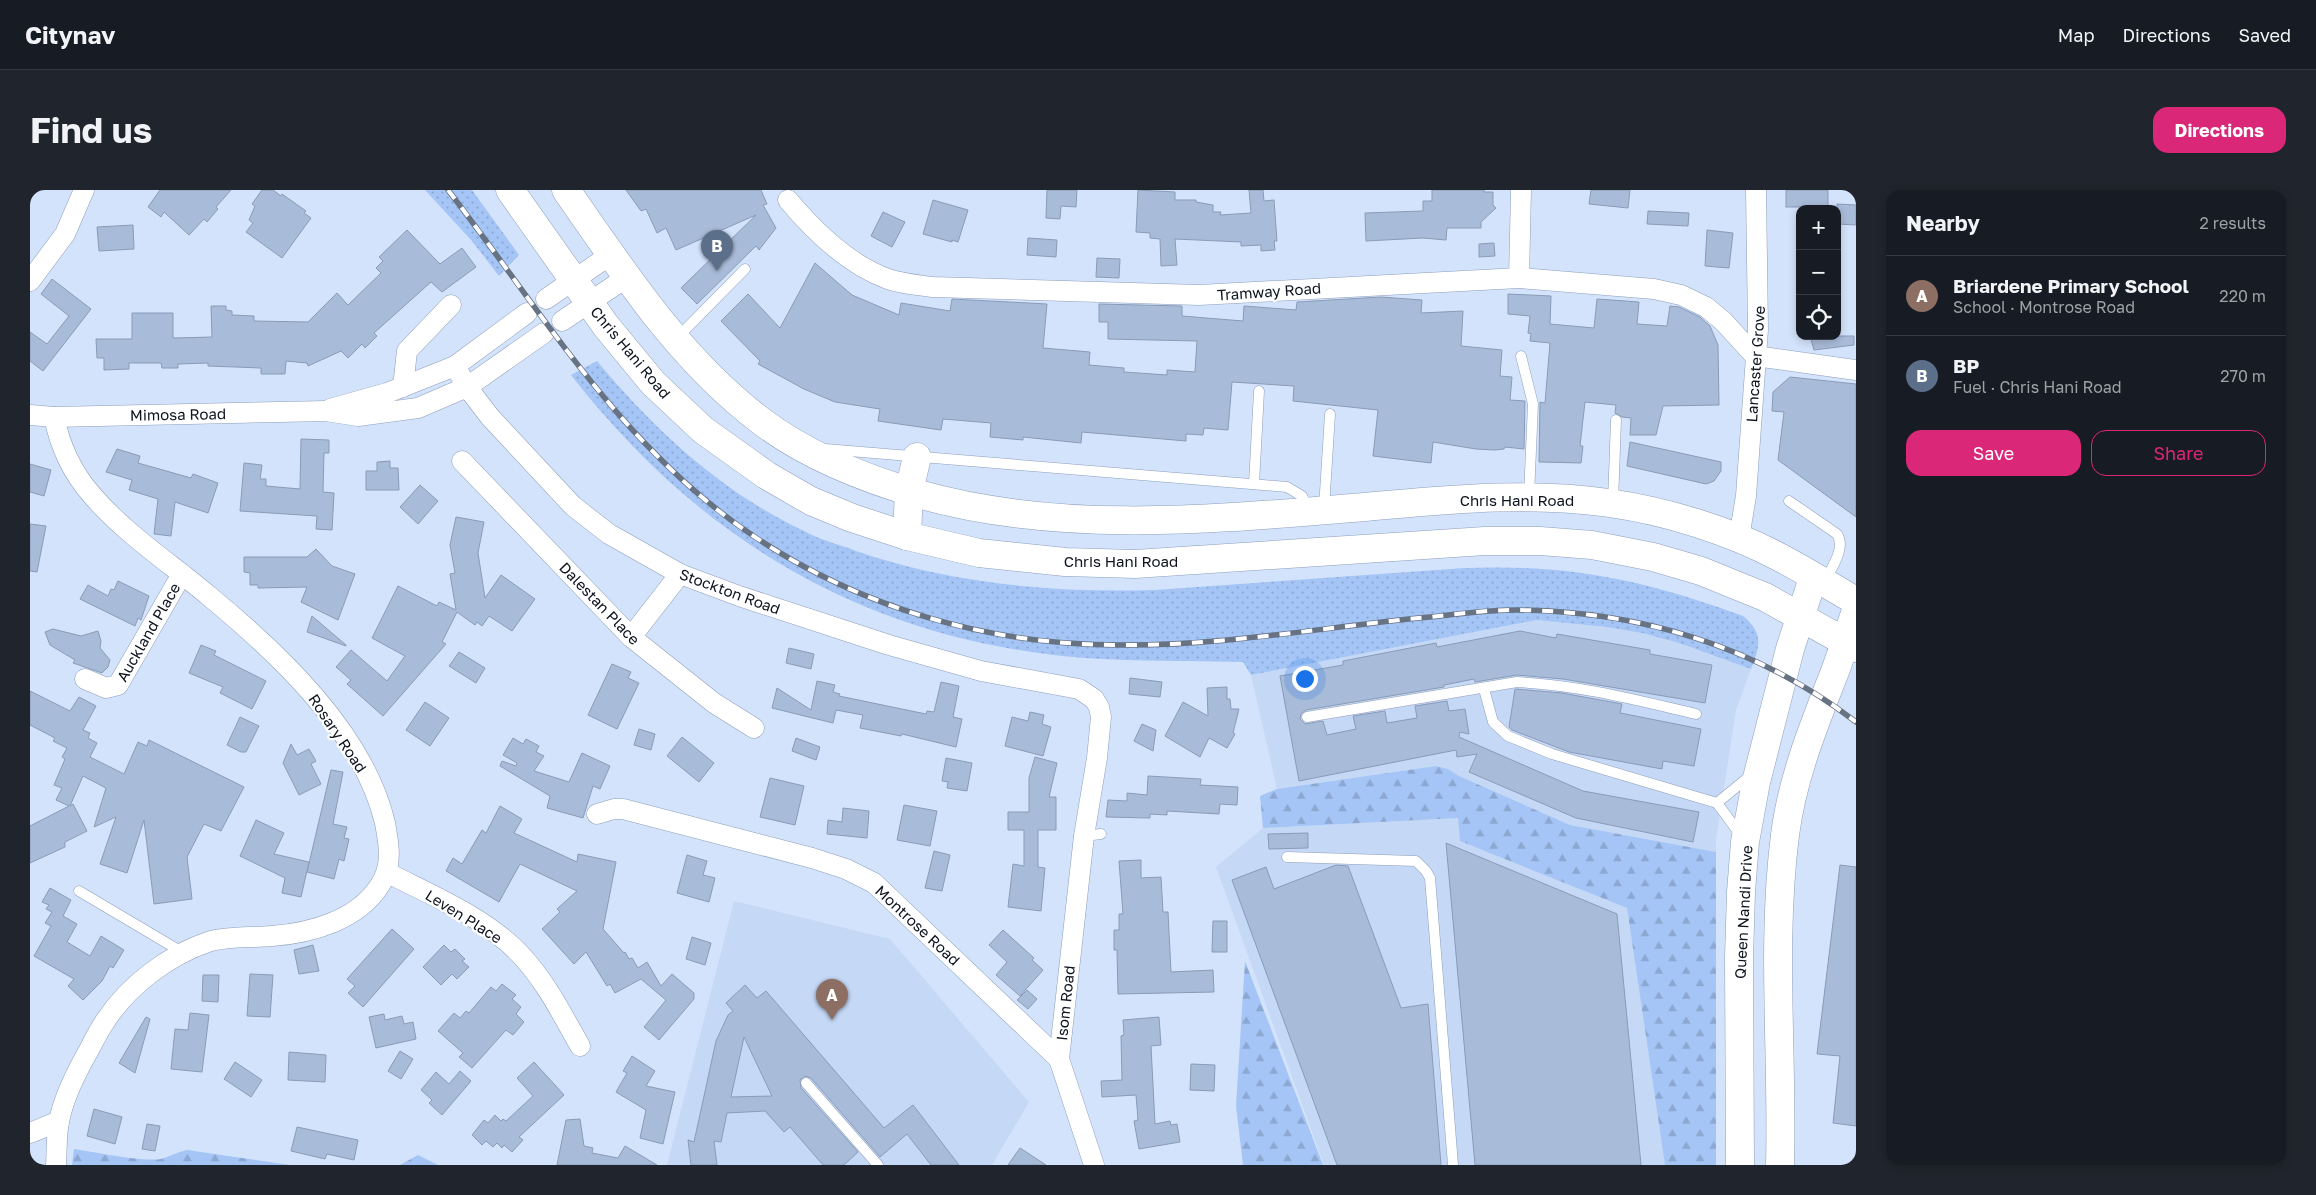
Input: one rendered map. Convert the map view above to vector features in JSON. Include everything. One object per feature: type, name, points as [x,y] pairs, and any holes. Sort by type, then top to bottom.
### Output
[{"type":"main road","name":"Chris Hani Road","points":[[510,190],[589,303],[653,383],[703,430],[766,475],[811,501],[852,518],[907,536],[980,553],[1065,562],[1135,564],[1485,541],[1540,541],[1592,545],[1653,557],[1701,571],[1765,597],[1850,645]]},
{"type":"main road","name":"Chris Hani Road","points":[[566,190],[610,255],[675,340],[693,361],[721,388],[763,423],[801,447],[876,482],[954,504],[1023,516],[1094,521],[1317,511],[1449,499],[1529,497],[1613,503],[1702,525],[1739,538],[1782,558],[1856,602]]},
{"type":"main road","points":[[907,536],[909,491],[917,457]]},
{"type":"main road","points":[[1276,554],[1297,541],[1317,511]]},
{"type":"main road","name":"Queen Nandi Drive","points":[[1740,1165],[1739,956],[1745,842],[1760,769],[1799,617],[1819,581]]},
{"type":"main road","points":[[1780,1165],[1780,899],[1785,834],[1802,760],[1850,645],[1856,611]]},
{"type":"street","points":[[30,281],[68,228],[84,190]]},
{"type":"street","points":[[1519,278],[1521,190]]},
{"type":"street","name":"Lancaster Grove","points":[[1739,538],[1746,496],[1759,302],[1756,190]]},
{"type":"street","name":"Tramway Road","points":[[788,200],[803,218],[850,259],[886,278],[903,283],[933,287],[1204,295],[1519,278],[1654,289],[1680,295],[1712,311],[1755,356]]},
{"type":"street","points":[[546,299],[610,255]]},
{"type":"street","points":[[562,322],[628,277]]},
{"type":"street","points":[[403,387],[408,350],[451,305]]},
{"type":"street","name":"Mimosa Road","points":[[326,411],[403,387],[455,366],[527,312]]},
{"type":"street","name":"Mimosa Road","points":[[30,415],[54,417],[326,411],[358,416],[387,413],[418,408],[467,387],[544,333]]},
{"type":"street","points":[[1755,356],[1856,370]]},
{"type":"street","name":"Stockton Road","points":[[455,366],[467,387],[490,417],[532,463],[594,524],[680,574],[739,596],[889,645],[981,671],[1079,689]]},
{"type":"street","name":"Rosary Road","points":[[54,417],[69,462],[92,495],[121,524],[262,643],[300,679],[323,706],[360,761],[381,807],[389,841],[388,873]]},
{"type":"street","name":"Dalestan Place","points":[[462,461],[630,637],[714,703],[754,728]]},
{"type":"street","name":"Auckland Place","points":[[85,679],[106,688],[118,685],[182,574]]},
{"type":"street","points":[[630,637],[680,574]]},
{"type":"street","name":"Isom Road","points":[[1079,689],[1094,699],[1099,707],[1101,717],[1093,835],[1059,1059],[1094,1165]]},
{"type":"street","name":"Montrose Road","points":[[597,814],[614,809],[623,809],[846,868],[874,883],[1059,1059]]},
{"type":"street","points":[[56,1165],[59,1121],[73,1080],[107,1018],[134,988],[182,952],[211,941],[278,936],[316,929],[337,920],[365,903],[388,873]]},
{"type":"street","name":"Leven Place","points":[[388,873],[447,903],[502,937],[520,954],[552,995],[580,1046]]},
{"type":"street","points":[[30,1133],[59,1121]]},
{"type":"lane","points":[[675,340],[745,269]]},
{"type":"lane","points":[[1522,356],[1533,404],[1529,497]]},
{"type":"lane","points":[[1254,484],[1259,391]]},
{"type":"lane","points":[[1317,511],[1330,414]]},
{"type":"lane","points":[[1613,503],[1616,420]]},
{"type":"lane","points":[[801,447],[1287,487],[1302,496],[1317,511]]},
{"type":"lane","points":[[1789,501],[1837,534],[1841,541],[1840,549],[1819,581]]},
{"type":"lane","points":[[1307,717],[1517,682],[1589,688],[1696,714]]},
{"type":"lane","points":[[1484,688],[1493,722],[1508,736],[1552,754],[1717,803],[1745,842]]},
{"type":"lane","points":[[1717,803],[1760,769]]},
{"type":"lane","points":[[1287,857],[1416,861],[1430,878],[1453,1165]]},
{"type":"lane","points":[[79,891],[182,952]]},
{"type":"lane","points":[[806,1083],[878,1165]]},
{"type":"shaded area","points":[[1537,620],[1607,627],[1642,633],[1679,643],[1751,669],[1736,710],[1716,839],[1716,852],[1570,825],[1459,776],[1448,769],[1436,766],[1277,789],[1251,675]]},
{"type":"shaded area","points":[[1458,818],[1461,841],[1627,908],[1665,1165],[1324,1165],[1216,867],[1263,828]]},
{"type":"shaded area","points":[[734,901],[890,939],[1029,1102],[992,1165],[667,1165]]},
{"type":"green space","points":[[425,190],[472,190],[519,255],[499,276],[472,241]]},
{"type":"green space","points":[[597,361],[668,437],[721,481],[779,518],[815,536],[892,562],[966,579],[1004,584],[1041,588],[1117,591],[1155,590],[1465,568],[1503,567],[1573,572],[1640,584],[1707,603],[1743,616],[1750,622],[1757,634],[1758,647],[1751,669],[1679,643],[1642,633],[1607,627],[1537,620],[1251,675],[1243,662],[1079,658],[1025,651],[956,637],[891,617],[829,590],[771,558],[716,520],[664,477],[616,428],[571,375]]},
{"type":"green space","points":[[1436,766],[1448,769],[1459,776],[1570,825],[1716,852],[1716,1165],[1665,1165],[1627,908],[1460,841],[1458,818],[1263,828],[1260,796],[1277,789]]},
{"type":"green space","points":[[1245,961],[1323,1165],[1243,1165],[1236,1106]]},
{"type":"green space","points":[[74,1149],[153,1160],[187,1150],[290,1165],[72,1165]]},
{"type":"green space","points":[[418,1155],[438,1165],[400,1165]]},
{"type":"building","points":[[160,190],[231,190],[216,207],[218,209],[207,222],[204,219],[189,235],[164,212],[161,217],[148,207]]},
{"type":"building","points":[[262,190],[273,190],[281,196],[282,194],[306,211],[304,213],[311,218],[282,258],[246,232],[253,223],[249,220],[255,206],[252,204]]},
{"type":"building","points":[[626,190],[761,190],[767,204],[763,205],[776,228],[759,250],[756,246],[697,304],[681,288],[756,215],[676,250],[666,228],[657,233],[646,209],[641,211]]},
{"type":"building","points":[[1047,190],[1077,190],[1076,207],[1061,206],[1060,219],[1046,218]]},
{"type":"building","points":[[1138,190],[1175,192],[1175,200],[1196,200],[1196,202],[1213,205],[1213,212],[1221,212],[1220,215],[1251,213],[1249,190],[1263,190],[1264,201],[1274,200],[1277,241],[1274,241],[1275,250],[1261,251],[1261,245],[1241,246],[1241,242],[1175,239],[1177,265],[1161,266],[1160,239],[1150,238],[1150,233],[1136,232]]},
{"type":"building","points":[[1432,190],[1484,190],[1484,192],[1493,192],[1493,205],[1496,208],[1481,222],[1481,228],[1447,228],[1446,240],[1423,238],[1366,241],[1365,213],[1423,211],[1423,201],[1432,201]]},
{"type":"building","points":[[1591,190],[1630,190],[1628,208],[1589,204]]},
{"type":"building","points":[[1786,190],[1828,190],[1828,205],[1796,205],[1796,207],[1786,207]]},
{"type":"building","points":[[933,200],[968,210],[958,242],[923,234]]},
{"type":"building","points":[[1837,204],[1856,205],[1856,225],[1841,224],[1841,205]]},
{"type":"building","points":[[1648,211],[1689,213],[1688,226],[1647,224]]},
{"type":"building","points":[[883,212],[905,222],[892,247],[871,236]]},
{"type":"building","points":[[133,225],[134,249],[99,251],[97,227]]},
{"type":"building","points":[[407,230],[440,264],[462,248],[476,267],[442,292],[431,282],[374,333],[377,336],[365,348],[362,344],[348,358],[341,351],[308,366],[307,363],[286,361],[285,374],[261,374],[261,368],[208,366],[208,363],[178,364],[178,368],[162,368],[161,363],[129,363],[129,369],[104,370],[104,358],[97,358],[96,339],[132,339],[132,313],[173,313],[173,338],[212,337],[211,306],[226,306],[226,310],[232,311],[232,315],[254,316],[254,321],[308,322],[337,293],[348,305],[381,273],[376,268],[383,261],[379,257]]},
{"type":"building","points":[[1707,230],[1733,233],[1729,268],[1705,266]]},
{"type":"building","points":[[1028,238],[1057,240],[1056,257],[1027,255]]},
{"type":"building","points":[[1494,243],[1495,256],[1479,257],[1479,244]]},
{"type":"building","points":[[1097,258],[1120,259],[1119,278],[1096,277]]},
{"type":"building","points":[[815,263],[852,295],[899,315],[901,303],[950,311],[952,299],[1047,304],[1043,348],[1090,352],[1089,365],[1124,368],[1124,372],[1167,375],[1167,370],[1195,372],[1197,341],[1108,339],[1108,322],[1099,322],[1099,304],[1182,306],[1182,316],[1243,321],[1244,306],[1296,310],[1297,302],[1381,297],[1422,300],[1421,313],[1463,311],[1461,346],[1502,350],[1500,376],[1512,377],[1510,400],[1525,401],[1524,449],[1505,447],[1504,449],[1495,450],[1476,449],[1433,442],[1431,463],[1373,456],[1378,410],[1293,401],[1294,386],[1232,382],[1228,430],[1204,428],[1203,435],[1186,434],[1186,441],[1082,432],[1081,443],[1023,437],[1023,440],[990,437],[991,423],[943,419],[941,430],[878,421],[880,409],[835,402],[804,389],[758,364],[760,361],[721,321],[748,294],[780,328]]},
{"type":"building","points":[[52,279],[91,309],[43,371],[30,361],[30,332],[47,344],[69,316],[41,294]]},
{"type":"building","points":[[1508,294],[1551,296],[1550,324],[1594,328],[1597,299],[1639,302],[1637,324],[1667,326],[1670,306],[1679,307],[1700,317],[1710,326],[1718,345],[1719,405],[1663,406],[1656,435],[1630,435],[1631,418],[1622,417],[1615,413],[1616,405],[1585,402],[1580,446],[1583,446],[1581,463],[1539,462],[1540,402],[1545,403],[1550,343],[1530,341],[1531,334],[1528,333],[1530,316],[1508,314]]},
{"type":"building","points":[[1841,336],[1854,336],[1854,345],[1814,350],[1811,340],[1841,340]]},
{"type":"building","points":[[1790,377],[1856,384],[1856,517],[1778,460],[1784,412],[1772,411],[1773,392]]},
{"type":"building","points":[[301,439],[329,440],[329,453],[324,453],[323,492],[334,493],[332,530],[316,529],[317,516],[240,511],[244,463],[262,465],[260,479],[266,479],[266,486],[300,489]]},
{"type":"building","points":[[1630,442],[1721,462],[1721,471],[1714,481],[1706,484],[1627,466]]},
{"type":"building","points":[[117,449],[140,456],[138,463],[191,478],[193,474],[218,483],[208,513],[175,502],[171,536],[154,534],[158,499],[129,490],[132,480],[106,472]]},
{"type":"building","points":[[390,461],[390,468],[398,468],[399,490],[366,490],[366,471],[377,471],[377,462]]},
{"type":"building","points":[[30,464],[51,470],[44,496],[30,492]]},
{"type":"building","points":[[420,485],[438,501],[418,524],[400,507]]},
{"type":"building","points":[[456,517],[484,522],[478,553],[485,598],[501,575],[535,599],[512,631],[489,616],[482,626],[477,622],[475,625],[457,612],[442,642],[446,644],[383,716],[347,684],[351,680],[336,667],[351,650],[387,681],[405,656],[372,638],[398,586],[437,606],[439,602],[456,610],[450,574],[455,573],[450,545]]},
{"type":"building","points":[[30,524],[46,526],[37,572],[30,571]]},
{"type":"building","points":[[316,549],[332,566],[355,574],[338,620],[301,602],[307,587],[258,588],[258,585],[250,585],[250,573],[244,572],[244,557],[307,557]]},
{"type":"building","points":[[118,581],[149,596],[141,620],[138,618],[135,626],[80,599],[88,585],[108,596],[111,589],[114,590]]},
{"type":"building","points":[[312,616],[346,645],[346,646],[307,632]]},
{"type":"building","points":[[53,629],[81,636],[98,631],[101,641],[100,648],[110,660],[108,667],[102,673],[73,663],[75,660],[50,645],[45,632]]},
{"type":"building","points":[[1520,631],[1556,638],[1557,634],[1650,650],[1650,654],[1712,665],[1705,703],[1563,679],[1517,675],[1475,682],[1474,679],[1444,685],[1444,687],[1306,710],[1301,714],[1300,719],[1305,724],[1323,721],[1327,735],[1356,729],[1353,716],[1385,711],[1387,723],[1417,718],[1415,706],[1447,701],[1449,711],[1465,709],[1469,734],[1460,732],[1459,737],[1583,791],[1699,812],[1693,842],[1576,818],[1469,772],[1477,754],[1457,757],[1456,750],[1299,781],[1280,676],[1343,665],[1343,661],[1436,643],[1437,647]]},
{"type":"building","points":[[201,645],[216,651],[214,655],[266,681],[252,709],[220,693],[223,687],[189,673]]},
{"type":"building","points":[[789,648],[814,654],[811,669],[786,663]]},
{"type":"building","points":[[459,652],[485,668],[476,683],[449,666]]},
{"type":"building","points":[[612,664],[631,672],[628,678],[639,683],[617,729],[588,715]]},
{"type":"building","points":[[1130,678],[1162,682],[1160,697],[1129,694]]},
{"type":"building","points":[[817,681],[835,685],[833,692],[840,694],[839,696],[926,714],[927,711],[934,712],[941,682],[959,686],[953,717],[962,719],[956,747],[902,734],[901,736],[860,728],[863,715],[836,710],[833,723],[772,708],[777,688],[811,710]]},
{"type":"building","points":[[1227,687],[1227,699],[1230,699],[1231,709],[1239,709],[1233,733],[1235,734],[1227,748],[1209,738],[1200,757],[1165,736],[1183,702],[1208,716],[1207,688]]},
{"type":"building","points":[[1515,689],[1562,693],[1622,704],[1620,713],[1701,729],[1694,766],[1663,761],[1662,769],[1569,752],[1512,730],[1509,727]]},
{"type":"building","points":[[30,691],[70,711],[79,697],[96,706],[83,730],[90,733],[88,738],[97,743],[90,757],[124,774],[138,742],[147,746],[149,740],[244,787],[221,831],[204,824],[187,857],[192,899],[154,904],[144,820],[127,873],[100,864],[116,817],[94,827],[106,788],[83,776],[70,806],[73,804],[87,831],[65,842],[65,847],[30,863],[30,826],[69,806],[56,800],[62,788],[54,785],[65,759],[62,757],[67,748],[53,741],[55,738],[30,725]]},
{"type":"building","points":[[425,702],[449,718],[430,746],[406,730]]},
{"type":"building","points":[[1030,712],[1044,715],[1042,724],[1051,727],[1043,756],[1005,746],[1012,717],[1028,721]]},
{"type":"building","points":[[240,717],[259,726],[246,752],[241,752],[227,745]]},
{"type":"building","points":[[1142,724],[1156,730],[1153,751],[1134,741]]},
{"type":"building","points":[[639,729],[655,734],[651,750],[634,745]]},
{"type":"building","points":[[682,737],[714,763],[699,782],[667,756]]},
{"type":"building","points":[[513,738],[523,744],[526,739],[539,746],[536,752],[544,756],[534,771],[569,782],[582,753],[610,766],[600,789],[593,786],[583,818],[547,808],[550,796],[500,766],[502,761],[516,766],[517,763],[503,755]]},
{"type":"building","points":[[796,738],[820,747],[816,760],[792,751]]},
{"type":"building","points":[[291,744],[297,755],[309,749],[316,761],[311,764],[321,784],[299,795],[283,763]]},
{"type":"building","points":[[1035,757],[1057,763],[1049,797],[1056,797],[1056,830],[1038,830],[1038,867],[1045,868],[1041,911],[1008,907],[1013,864],[1024,866],[1024,830],[1008,830],[1008,812],[1029,812],[1029,778]]},
{"type":"building","points":[[946,758],[972,763],[967,791],[947,788],[948,782],[942,781]]},
{"type":"building","points":[[331,770],[343,772],[333,824],[347,827],[344,838],[349,839],[344,861],[339,859],[334,879],[307,872]]},
{"type":"building","points":[[1148,776],[1201,779],[1200,785],[1238,787],[1237,805],[1220,804],[1219,814],[1167,811],[1167,815],[1150,814],[1150,818],[1106,817],[1108,800],[1127,801],[1127,793],[1147,795]]},
{"type":"building","points":[[770,778],[804,786],[795,825],[760,817]]},
{"type":"building","points":[[904,805],[937,811],[930,846],[897,840]]},
{"type":"building","points":[[500,806],[522,819],[514,833],[577,862],[578,854],[616,862],[603,929],[625,952],[629,959],[632,958],[638,968],[647,962],[661,986],[672,974],[694,993],[694,999],[659,1040],[644,1027],[666,1000],[641,979],[615,993],[610,984],[607,986],[586,952],[574,964],[542,929],[560,912],[557,909],[577,891],[520,864],[499,902],[446,871],[453,858],[462,864],[482,830],[486,833]]},
{"type":"building","points":[[843,808],[869,811],[867,838],[827,834],[828,820],[842,822]]},
{"type":"building","points":[[256,820],[284,833],[274,854],[309,862],[301,897],[282,893],[285,878],[240,856]]},
{"type":"building","points":[[1308,833],[1308,848],[1269,849],[1268,834]]},
{"type":"building","points":[[1446,843],[1617,914],[1641,1165],[1475,1165]]},
{"type":"building","points":[[934,851],[950,855],[942,891],[925,888]]},
{"type":"building","points":[[687,855],[707,861],[703,875],[715,878],[709,902],[677,893]]},
{"type":"building","points":[[1141,860],[1141,878],[1161,877],[1163,912],[1168,912],[1171,972],[1213,970],[1214,992],[1118,994],[1117,950],[1114,950],[1114,930],[1119,930],[1119,914],[1123,914],[1119,861]]},
{"type":"building","points":[[1336,865],[1348,866],[1401,1008],[1428,1004],[1441,1165],[1337,1165],[1232,880],[1266,867],[1274,889]]},
{"type":"building","points":[[1840,865],[1856,867],[1856,1126],[1833,1123],[1840,1056],[1817,1054]]},
{"type":"building","points":[[50,888],[71,900],[63,916],[77,924],[67,942],[90,956],[101,936],[124,950],[113,968],[110,966],[102,981],[83,1000],[68,986],[74,979],[34,956],[51,926],[45,923],[52,912],[46,909],[49,905],[42,902]]},
{"type":"building","points":[[1213,921],[1227,921],[1227,952],[1212,952]]},
{"type":"building","points":[[392,929],[414,949],[363,1007],[348,993],[355,986],[347,979]]},
{"type":"building","points":[[1003,930],[1034,958],[1032,960],[1043,970],[1020,996],[996,975],[1007,962],[989,945]]},
{"type":"building","points":[[692,937],[711,943],[705,965],[686,959]]},
{"type":"building","points":[[313,945],[319,971],[299,974],[294,950]]},
{"type":"building","points":[[444,945],[451,952],[455,949],[465,959],[462,961],[469,967],[457,979],[452,974],[441,985],[423,967]]},
{"type":"building","points":[[250,974],[273,975],[270,1017],[247,1016]]},
{"type":"building","points":[[203,975],[219,975],[218,1002],[202,1001]]},
{"type":"building","points":[[502,984],[516,995],[512,999],[521,1007],[516,1014],[524,1022],[513,1035],[506,1030],[472,1068],[459,1057],[463,1053],[438,1031],[454,1013],[460,1018],[466,1011],[469,1013],[491,987],[496,991]]},
{"type":"building","points":[[745,985],[757,998],[766,991],[884,1128],[913,1105],[959,1165],[931,1165],[907,1134],[880,1157],[811,1078],[805,1076],[800,1080],[801,1088],[858,1152],[844,1165],[823,1165],[790,1127],[784,1132],[765,1111],[727,1113],[721,1142],[714,1141],[717,1165],[691,1165],[688,1140],[694,1142],[716,1041],[728,1015],[733,1011],[726,1003]],"holes":[[[744,1037],[772,1096],[731,1097]]]},
{"type":"building","points":[[1027,990],[1037,999],[1028,1009],[1017,1000]]},
{"type":"building","points":[[190,1013],[209,1015],[202,1072],[171,1069],[175,1029],[188,1030]]},
{"type":"building","points":[[384,1014],[385,1020],[402,1016],[404,1024],[413,1022],[416,1039],[376,1048],[369,1017]]},
{"type":"building","points":[[146,1017],[150,1019],[135,1073],[119,1063]]},
{"type":"building","points":[[1159,1017],[1161,1045],[1151,1046],[1155,1124],[1170,1121],[1171,1125],[1177,1124],[1180,1142],[1139,1149],[1134,1121],[1138,1120],[1136,1095],[1102,1097],[1101,1081],[1122,1080],[1121,1036],[1124,1035],[1123,1020]]},
{"type":"building","points":[[400,1051],[413,1059],[401,1079],[388,1071]]},
{"type":"building","points":[[289,1052],[326,1055],[325,1082],[288,1080]]},
{"type":"building","points":[[632,1056],[655,1071],[646,1086],[675,1092],[663,1144],[640,1138],[646,1110],[616,1092],[627,1073],[623,1071]]},
{"type":"building","points":[[235,1062],[262,1080],[251,1097],[224,1079]]},
{"type":"building","points":[[534,1062],[564,1095],[519,1137],[523,1140],[512,1152],[504,1145],[502,1148],[497,1143],[493,1147],[486,1141],[482,1145],[472,1135],[484,1120],[488,1123],[495,1115],[501,1121],[503,1119],[506,1121],[533,1096],[517,1078]]},
{"type":"building","points":[[1191,1064],[1215,1065],[1214,1091],[1190,1090]]},
{"type":"building","points":[[460,1071],[471,1081],[442,1115],[429,1103],[432,1100],[421,1090],[436,1072],[449,1084]]},
{"type":"building","points":[[94,1109],[122,1117],[115,1144],[87,1136]]},
{"type":"building","points":[[580,1119],[584,1146],[593,1148],[592,1153],[618,1158],[625,1146],[657,1165],[557,1165],[566,1120]]},
{"type":"building","points":[[147,1124],[160,1126],[155,1151],[142,1149]]},
{"type":"building","points":[[297,1127],[358,1140],[354,1160],[327,1154],[325,1159],[291,1151]]},
{"type":"building","points":[[1020,1148],[1046,1165],[1008,1165]]},
{"type":"railway","points":[[448,190],[586,375],[662,461],[705,500],[752,535],[793,561],[881,602],[927,617],[974,629],[1022,638],[1120,645],[1157,645],[1232,640],[1491,611],[1562,612],[1607,617],[1652,626],[1695,638],[1737,653],[1818,695],[1856,722]]},
{"type":"place","name":"BP","points":[[717,271]]},
{"type":"place","name":"Briardene Primary School","points":[[832,1020]]}]
